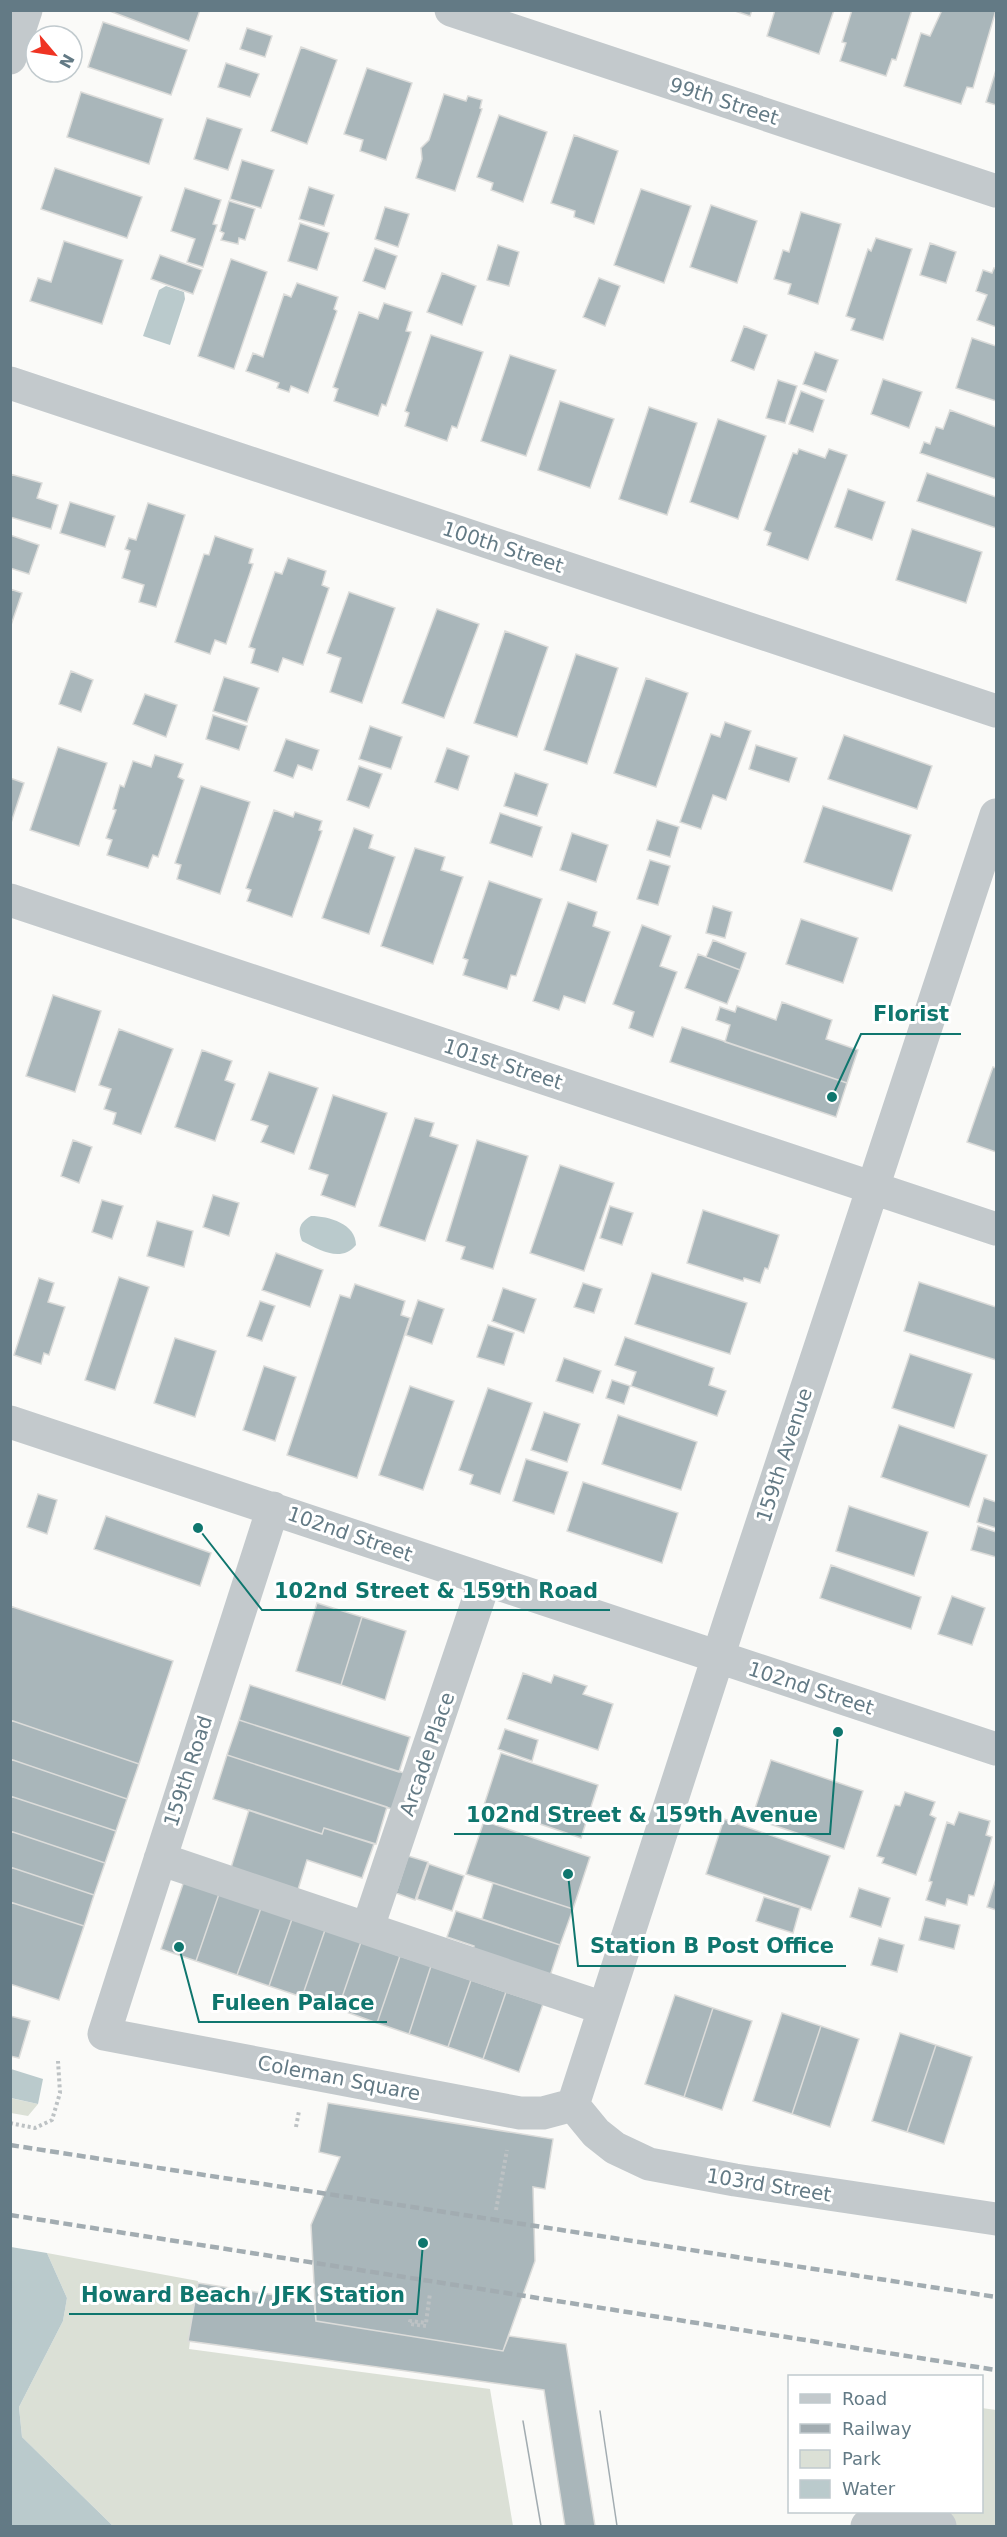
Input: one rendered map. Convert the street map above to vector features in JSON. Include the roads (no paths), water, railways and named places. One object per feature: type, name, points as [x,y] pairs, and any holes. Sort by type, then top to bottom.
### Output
[{"type":"street","points":[[10,58],[26,10]]},
{"type":"street","name":"99th Street","points":[[451,10],[996,191]]},
{"type":"street","name":"100th Street","points":[[10,383],[996,711]]},
{"type":"street","name":"159th Avenue","points":[[574,2100],[996,815]]},
{"type":"street","name":"101st Street","points":[[10,900],[996,1229]]},
{"type":"street","name":"102nd Street","points":[[10,1422],[996,1749]]},
{"type":"street","name":"159th Road","points":[[104,2034],[273,1508]]},
{"type":"street","name":"Arcade Place","points":[[368,1927],[485,1580]]},
{"type":"street","points":[[160,1859],[368,1927],[603,2008]]},
{"type":"street","name":"Coleman Square","points":[[104,2034],[520,2113],[543,2114],[574,2100]]},
{"type":"street","name":"103rd Street","points":[[574,2100],[596,2133],[615,2148],[649,2164],[735,2180],[996,2219]]},
{"type":"street","points":[[867,2526],[901,2521],[940,2526]]},
{"type":"water","points":[[166,286],[184,292],[185,299],[170,345],[143,336],[159,290]]},
{"type":"water","points":[[311,1216],[333,1220],[347,1227],[355,1238],[356,1245],[344,1253],[337,1254],[323,1251],[302,1241],[300,1226]]},
{"type":"water","points":[[11,2069],[43,2079],[38,2104],[11,2098]]},
{"type":"water","points":[[11,2247],[47,2253],[67,2298],[63,2321],[19,2407],[22,2437],[113,2526],[11,2526]]},
{"type":"tram line","points":[[600,2411],[617,2526]]},
{"type":"tram line","points":[[523,2421],[541,2526]]},
{"type":"railway","points":[[10,2145],[996,2297]]},
{"type":"railway","points":[[10,2215],[996,2370]]},
{"type":"place","name":"Florist","points":[[832,1097]]},
{"type":"place","name":"102nd Street & 159th Road","points":[[198,1528]]},
{"type":"place","name":"102nd Street & 159th Avenue","points":[[838,1732]]},
{"type":"place","name":"Station B Post Office","points":[[568,1874]]},
{"type":"place","name":"Fuleen Palace","points":[[179,1947]]},
{"type":"place","name":"Howard Beach / JFK Station","points":[[423,2243]]}]
